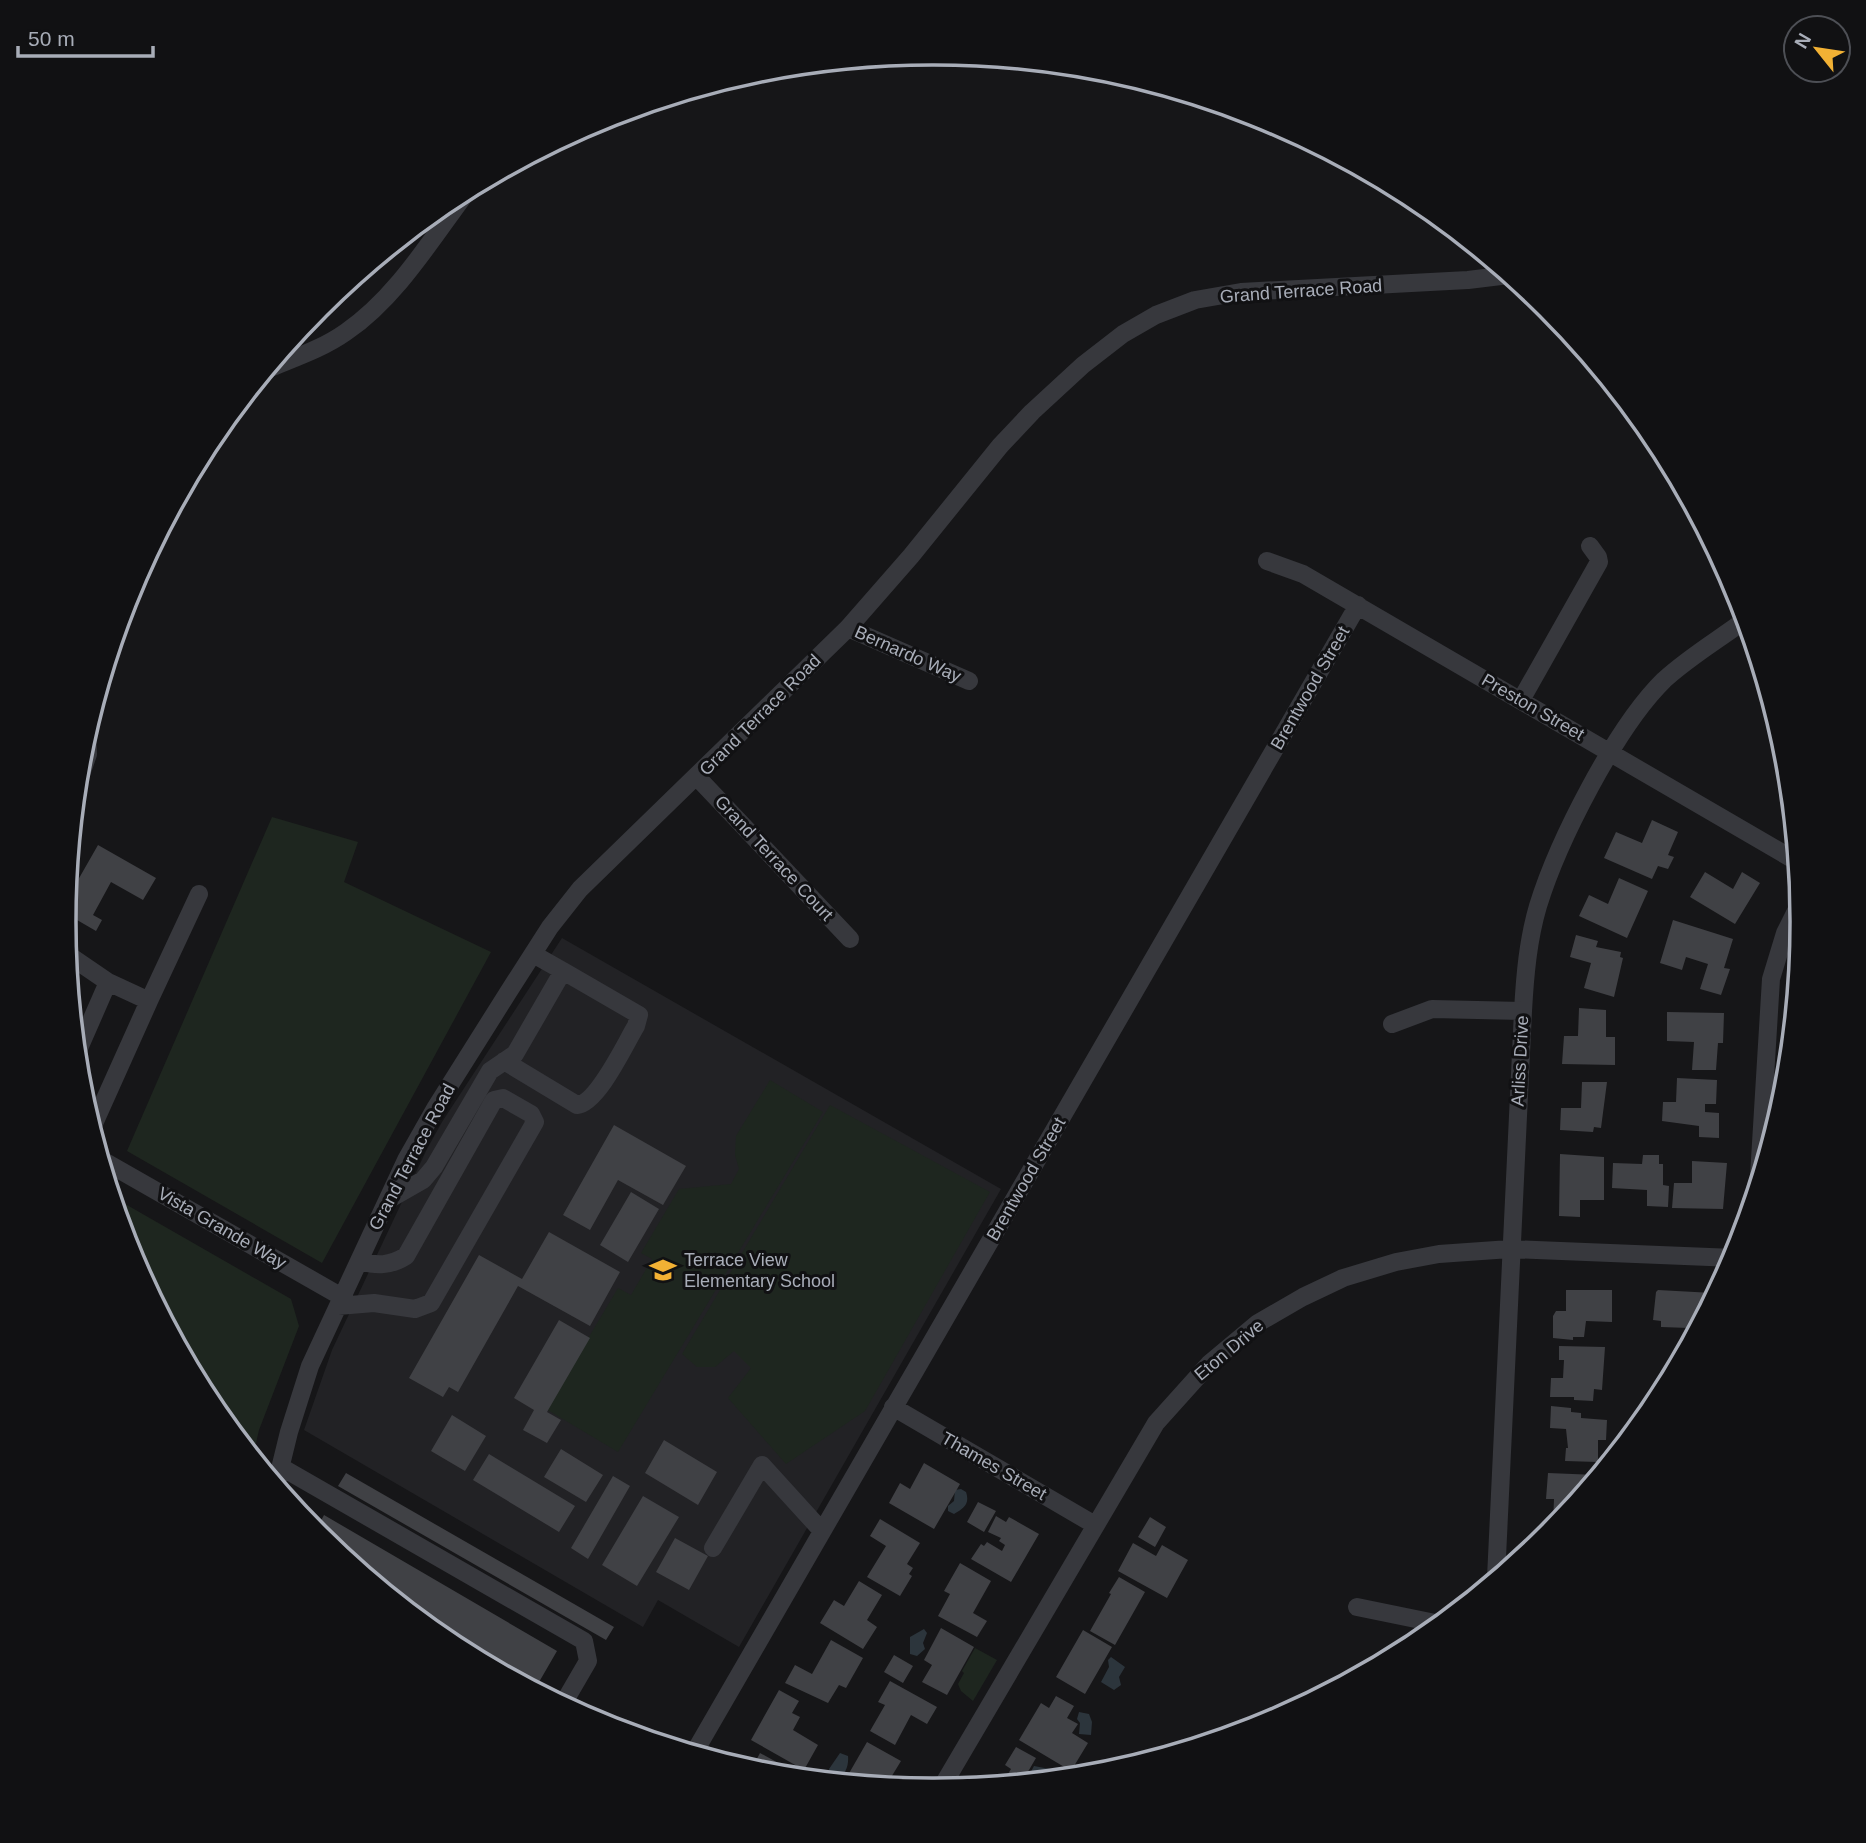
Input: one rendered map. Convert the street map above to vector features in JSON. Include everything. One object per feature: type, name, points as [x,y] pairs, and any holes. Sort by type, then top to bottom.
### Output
[{"type":"street","points":[[285,362],[320,348],[373,311],[414,263],[451,213]]},
{"type":"street","name":"Grand Terrace Road","points":[[279,1474],[310,1366],[388,1200],[424,1128],[550,927],[580,889],[848,628],[911,556],[1000,446],[1032,412],[1083,365],[1123,334],[1156,315],[1195,300],[1241,292],[1497,276]]},
{"type":"street","points":[[1521,700],[1599,562],[1590,546]]},
{"type":"street","name":"Preston Street","points":[[1266,561],[1303,574],[1358,605],[1787,856]]},
{"type":"street","name":"Brentwood Street","points":[[698,1745],[1358,605]]},
{"type":"street","name":"Arliss Drive","points":[[1496,1567],[1522,1011],[1527,954],[1538,906],[1581,804],[1635,713],[1664,680],[1737,626]]},
{"type":"street","name":"Bernardo Way","points":[[848,628],[969,681]]},
{"type":"street","name":"Grand Terrace Court","points":[[697,777],[850,939]]},
{"type":"street","points":[[98,1114],[199,894]]},
{"type":"street","points":[[1761,1143],[1771,979],[1790,923]]},
{"type":"street","points":[[472,1049],[577,1105],[595,1095],[636,1026],[639,1015],[533,954]]},
{"type":"street","points":[[77,961],[108,982],[149,1001]]},
{"type":"street","points":[[388,1200],[423,1180],[433,1167],[490,1070],[515,1054],[563,971]]},
{"type":"street","points":[[85,1036],[108,982]]},
{"type":"street","points":[[1392,1024],[1432,1009],[1522,1011]]},
{"type":"street","points":[[340,1301],[415,1309],[431,1303],[535,1122],[531,1114],[503,1098],[494,1100],[406,1256],[385,1265],[359,1261]]},
{"type":"street","name":"Vista Grande Way","points":[[112,1166],[340,1301]]},
{"type":"street","name":"Eton Drive","points":[[947,1777],[1142,1444],[1169,1406],[1209,1364],[1258,1323],[1343,1278],[1439,1254],[1510,1249],[1721,1257]]},
{"type":"street","name":"Thames Street","points":[[893,1407],[1095,1525]]},
{"type":"street","points":[[713,1548],[762,1465],[822,1531]]},
{"type":"street","points":[[281,1467],[584,1640],[588,1661],[568,1696]]},
{"type":"street","points":[[1357,1607],[1427,1621]]},
{"type":"shaded area","points":[[272,817],[358,842],[344,882],[491,952],[322,1263],[127,1151]]},
{"type":"shaded area","name":"Terrace View Elementary School","points":[[562,938],[1001,1189],[739,1647],[658,1600],[643,1627],[304,1430],[332,1350],[427,1149]]},
{"type":"shaded area","points":[[770,1080],[823,1112],[618,1452],[546,1409],[618,1288],[631,1295],[652,1259],[641,1253],[679,1189],[731,1184],[739,1169],[735,1155],[736,1136]]},
{"type":"shaded area","points":[[830,1105],[990,1192],[865,1411],[786,1464],[728,1398],[751,1368],[734,1351],[715,1367],[697,1367],[682,1354]]},
{"type":"shaded area","points":[[124,1204],[291,1299],[299,1326],[255,1446],[191,1350],[141,1249]]},
{"type":"shaded area","points":[[955,1490],[966,1492],[967,1503],[954,1514],[948,1511],[948,1506],[954,1501]]},
{"type":"shaded area","points":[[924,1629],[927,1633],[923,1643],[925,1649],[917,1656],[910,1654],[910,1637]]},
{"type":"shaded area","points":[[975,1648],[997,1660],[973,1701],[961,1691],[958,1684]]},
{"type":"shaded area","points":[[1111,1657],[1125,1667],[1119,1677],[1121,1685],[1114,1690],[1101,1682]]},
{"type":"shaded area","points":[[1079,1712],[1089,1714],[1092,1722],[1091,1735],[1079,1734]]},
{"type":"shaded area","points":[[840,1753],[848,1756],[844,1773],[829,1772]]},
{"type":"shaded area","points":[[1034,1766],[1053,1770],[1045,1771],[1031,1772]]},
{"type":"building","points":[[1652,820],[1678,832],[1668,855],[1674,857],[1668,869],[1658,866],[1652,879],[1604,858],[1616,832],[1642,843]]},
{"type":"building","points":[[98,845],[156,878],[143,900],[111,882],[93,915],[102,920],[96,931],[76,919],[77,881]]},
{"type":"building","points":[[1705,872],[1733,889],[1742,872],[1760,883],[1735,924],[1690,897]]},
{"type":"building","points":[[1619,878],[1648,891],[1627,938],[1579,916],[1589,895],[1608,904]]},
{"type":"building","points":[[1673,920],[1733,939],[1724,968],[1730,969],[1721,995],[1700,989],[1708,964],[1686,957],[1682,970],[1660,963]]},
{"type":"building","points":[[1576,935],[1598,941],[1596,947],[1621,952],[1620,957],[1623,958],[1614,997],[1584,988],[1591,963],[1570,957]]},
{"type":"building","points":[[1579,1008],[1606,1010],[1606,1037],[1615,1037],[1615,1065],[1562,1064],[1564,1036],[1578,1036]]},
{"type":"building","points":[[1667,1012],[1724,1013],[1723,1043],[1718,1043],[1716,1070],[1692,1070],[1694,1042],[1667,1041]]},
{"type":"building","points":[[1677,1078],[1717,1080],[1716,1104],[1705,1104],[1705,1112],[1719,1113],[1719,1138],[1699,1137],[1699,1126],[1662,1121],[1663,1102],[1676,1102]]},
{"type":"building","points":[[1582,1082],[1607,1082],[1601,1128],[1594,1127],[1593,1132],[1560,1130],[1561,1108],[1581,1108]]},
{"type":"building","points":[[614,1125],[686,1166],[663,1205],[618,1180],[590,1230],[563,1215]]},
{"type":"building","points":[[1560,1154],[1604,1157],[1604,1200],[1580,1200],[1580,1217],[1559,1216]]},
{"type":"building","points":[[1643,1155],[1659,1155],[1659,1164],[1663,1164],[1663,1185],[1669,1186],[1668,1207],[1647,1206],[1647,1190],[1612,1188],[1613,1163],[1642,1164]]},
{"type":"building","points":[[1692,1161],[1727,1163],[1723,1209],[1672,1208],[1674,1183],[1692,1183]]},
{"type":"building","points":[[631,1192],[659,1209],[628,1262],[600,1245]]},
{"type":"building","points":[[549,1232],[620,1272],[590,1326],[518,1286],[458,1392],[449,1387],[443,1397],[409,1378],[479,1255],[522,1279]]},
{"type":"building","points":[[1566,1290],[1612,1290],[1612,1322],[1586,1321],[1584,1337],[1573,1337],[1573,1340],[1553,1338],[1553,1316],[1556,1311],[1566,1311]]},
{"type":"building","points":[[1656,1292],[1705,1293],[1686,1328],[1661,1327],[1661,1321],[1653,1320]]},
{"type":"building","points":[[559,1320],[590,1338],[547,1412],[561,1420],[547,1443],[523,1430],[534,1410],[514,1398]]},
{"type":"building","points":[[1559,1346],[1605,1347],[1602,1390],[1594,1389],[1593,1401],[1574,1400],[1574,1397],[1550,1397],[1551,1378],[1563,1378],[1564,1360],[1559,1360]]},
{"type":"building","points":[[1551,1406],[1571,1408],[1571,1412],[1581,1413],[1581,1418],[1607,1420],[1606,1440],[1598,1440],[1598,1461],[1565,1461],[1568,1448],[1566,1429],[1550,1428]]},
{"type":"building","points":[[452,1415],[486,1436],[465,1471],[431,1451]]},
{"type":"building","points":[[664,1440],[717,1472],[698,1505],[645,1473]]},
{"type":"building","points":[[561,1449],[603,1475],[586,1502],[544,1477]]},
{"type":"building","points":[[489,1454],[575,1506],[559,1532],[473,1480]]},
{"type":"building","points":[[924,1463],[960,1484],[934,1529],[889,1503],[900,1483],[910,1489]]},
{"type":"building","points":[[346,1473],[614,1627],[606,1640],[338,1486]]},
{"type":"building","points":[[1548,1473],[1587,1475],[1554,1511],[1554,1499],[1546,1499]]},
{"type":"building","points":[[613,1476],[630,1486],[588,1559],[571,1548]]},
{"type":"building","points":[[643,1496],[679,1517],[637,1586],[602,1565]]},
{"type":"building","points":[[978,1502],[996,1511],[984,1532],[967,1522]]},
{"type":"building","points":[[324,1515],[557,1651],[539,1682],[457,1634],[411,1601],[368,1566],[321,1521]]},
{"type":"building","points":[[996,1516],[1006,1522],[1009,1517],[1039,1534],[1011,1582],[971,1559],[981,1544],[984,1546],[987,1542],[1002,1551],[1005,1545],[999,1541],[1001,1538],[988,1532]]},
{"type":"building","points":[[1150,1517],[1166,1527],[1155,1547],[1138,1537]]},
{"type":"building","points":[[880,1519],[920,1543],[907,1564],[913,1568],[909,1574],[912,1576],[900,1596],[867,1577],[886,1546],[870,1536]]},
{"type":"building","points":[[675,1538],[708,1556],[689,1590],[656,1572]]},
{"type":"building","points":[[1133,1543],[1156,1556],[1162,1545],[1188,1560],[1167,1598],[1118,1571]]},
{"type":"building","points":[[960,1563],[991,1581],[973,1613],[987,1621],[977,1637],[938,1616],[950,1594],[944,1591]]},
{"type":"building","points":[[1119,1577],[1145,1592],[1115,1645],[1090,1631]]},
{"type":"building","points":[[859,1581],[882,1595],[867,1620],[877,1627],[863,1649],[820,1623],[834,1600],[844,1606]]},
{"type":"building","points":[[941,1628],[974,1647],[947,1695],[922,1682],[932,1665],[924,1660]]},
{"type":"building","points":[[1083,1630],[1112,1647],[1085,1694],[1056,1677]]},
{"type":"building","points":[[831,1640],[863,1658],[846,1688],[839,1685],[828,1703],[785,1683],[795,1665],[812,1674]]},
{"type":"building","points":[[894,1655],[913,1666],[903,1683],[884,1672]]},
{"type":"building","points":[[890,1681],[937,1707],[927,1724],[911,1715],[895,1745],[870,1731],[885,1705],[878,1702]]},
{"type":"building","points":[[779,1690],[799,1701],[792,1713],[800,1717],[793,1730],[818,1745],[805,1768],[751,1740]]},
{"type":"building","points":[[1056,1696],[1074,1706],[1067,1718],[1078,1724],[1072,1733],[1088,1743],[1074,1766],[1065,1768],[1019,1740],[1041,1703],[1049,1708]]},
{"type":"building","points":[[867,1742],[901,1761],[892,1777],[849,1773]]},
{"type":"building","points":[[1016,1747],[1036,1758],[1028,1773],[1008,1774],[1011,1769],[1005,1765]]},
{"type":"building","points":[[760,1753],[781,1764],[766,1762],[756,1760]]},
{"type":"place","name":"Terrace View Elementary School","points":[[663,1270]]}]
